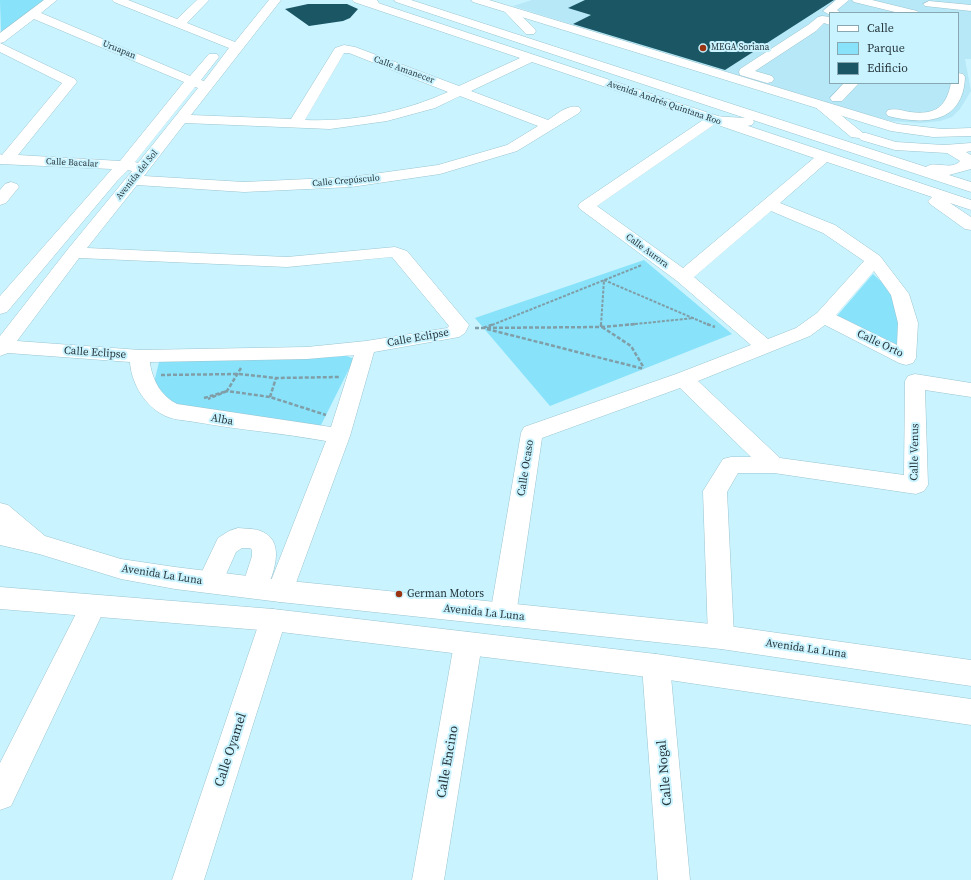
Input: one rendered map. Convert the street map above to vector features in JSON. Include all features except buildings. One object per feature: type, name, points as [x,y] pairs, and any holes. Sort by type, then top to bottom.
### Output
[{"type":"street","points":[[3,159],[70,82],[1,40],[50,0]]},
{"type":"street","points":[[118,0],[231,45]]},
{"type":"street","points":[[179,24],[203,0]]},
{"type":"street","name":"Avenida del Sol","points":[[1,348],[74,252],[207,87],[258,0]]},
{"type":"street","name":"Avenida Andrés Quintana Roo","points":[[358,0],[372,3],[712,120],[971,205]]},
{"type":"street","name":"Avenida Andrés Quintana Roo","points":[[400,0],[971,187]]},
{"type":"street","points":[[434,0],[671,76]]},
{"type":"street","points":[[477,0],[494,6],[512,5],[740,76],[821,106],[896,128],[911,131],[950,134],[971,132]]},
{"type":"street","points":[[832,12],[843,0]]},
{"type":"street","points":[[858,0],[909,12]]},
{"type":"street","name":"Avenida del Sol","points":[[0,308],[112,178],[125,165],[192,80],[277,1]]},
{"type":"street","points":[[917,12],[931,1],[971,4]]},
{"type":"street","points":[[931,1],[971,8]]},
{"type":"street","points":[[512,5],[530,31]]},
{"type":"street","name":"Uruapan","points":[[32,14],[207,87]]},
{"type":"street","points":[[740,76],[829,16]]},
{"type":"street","points":[[812,28],[829,33]]},
{"type":"street","name":"Calle Amanecer","points":[[295,124],[339,51],[344,49],[351,50],[548,125]]},
{"type":"street","points":[[182,118],[330,125],[382,118],[430,105],[531,58]]},
{"type":"street","points":[[587,61],[613,86]]},
{"type":"street","points":[[740,76],[914,117],[934,116],[944,112],[951,104],[954,84]]},
{"type":"street","points":[[837,98],[851,84]]},
{"type":"street","points":[[821,106],[856,134]]},
{"type":"street","name":"Calle Crepúsculo","points":[[133,180],[244,188],[351,182],[440,169],[512,148],[574,110]]},
{"type":"street","points":[[712,120],[785,126]]},
{"type":"street","name":"Calle Aurora","points":[[683,277],[586,206],[712,120]]},
{"type":"street","points":[[826,125],[894,146],[950,149],[971,147]]},
{"type":"street","points":[[909,167],[947,171],[967,164],[968,161],[965,157],[950,149]]},
{"type":"street","points":[[824,157],[683,277],[764,346],[803,332],[824,317],[874,260]]},
{"type":"street","name":"Calle Bacalar","points":[[3,159],[144,167]]},
{"type":"street","points":[[929,174],[971,198]]},
{"type":"street","points":[[0,188],[11,187],[0,200]]},
{"type":"street","points":[[915,187],[971,225]]},
{"type":"street","name":"Calle Orto","points":[[769,204],[829,229],[874,260],[900,294],[908,324],[906,358],[824,317]]},
{"type":"street","name":"Calle Eclipse","points":[[1,348],[141,365],[246,354],[307,353],[366,347],[452,333],[458,329],[459,325],[401,255],[395,252],[287,262],[74,252]]},
{"type":"street","points":[[20,284],[47,287]]},
{"type":"street","name":"Calle Ocaso","points":[[503,615],[532,433],[683,379],[764,346]]},
{"type":"street","points":[[280,591],[330,434],[366,347]]},
{"type":"street","points":[[141,365],[148,389],[173,410]]},
{"type":"street","points":[[683,379],[774,465]]},
{"type":"street","name":"Calle Venus","points":[[774,465],[916,485],[915,381],[971,390]]},
{"type":"street","name":"Alba","points":[[173,410],[224,421],[330,434]]},
{"type":"street","points":[[721,636],[715,491],[731,465],[774,465]]},
{"type":"street","points":[[0,512],[39,544]]},
{"type":"street","name":"Avenida La Luna","points":[[0,535],[39,544],[121,569],[175,578],[503,615],[721,636],[971,673]]},
{"type":"street","points":[[210,582],[227,545],[238,538],[256,539],[264,547],[264,551],[255,587]]},
{"type":"street","points":[[0,598],[274,620],[656,666],[971,712]]},
{"type":"street","points":[[0,795],[93,606]]},
{"type":"street","name":"Calle Oyamel","points":[[188,880],[274,620]]},
{"type":"street","name":"Calle Encino","points":[[428,880],[468,644]]},
{"type":"street","name":"Calle Nogal","points":[[656,666],[674,880]]},
{"type":"path","points":[[511,317],[648,263]]},
{"type":"path","points":[[483,328],[640,266]]},
{"type":"path","points":[[604,280],[719,328]]},
{"type":"path","points":[[601,326],[604,280]]},
{"type":"path","points":[[483,328],[601,326],[694,318]]},
{"type":"path","points":[[483,328],[644,368],[632,346],[601,326]]},
{"type":"path","points":[[173,410],[227,391],[239,374],[246,354]]},
{"type":"path","points":[[141,365],[276,378],[346,377]]},
{"type":"path","points":[[270,397],[276,378]]},
{"type":"path","points":[[173,410],[227,391],[270,397],[328,415],[330,434]]},
{"type":"shaded area","points":[[532,0],[971,0],[971,59],[965,59],[971,91],[960,109],[952,117],[940,121],[921,123],[891,121],[812,100],[513,6]]},
{"type":"green space","points":[[0,0],[47,0],[1,32]]},
{"type":"green space","points":[[644,260],[732,334],[550,406],[475,318]]},
{"type":"green space","points":[[873,274],[890,290],[899,318],[901,347],[837,316]]},
{"type":"green space","points":[[347,356],[354,359],[319,429],[171,407],[153,387],[160,358]]},
{"type":"place","name":"MEGA Soriana","points":[[703,48]]},
{"type":"place","name":"German Motors","points":[[399,594]]}]
